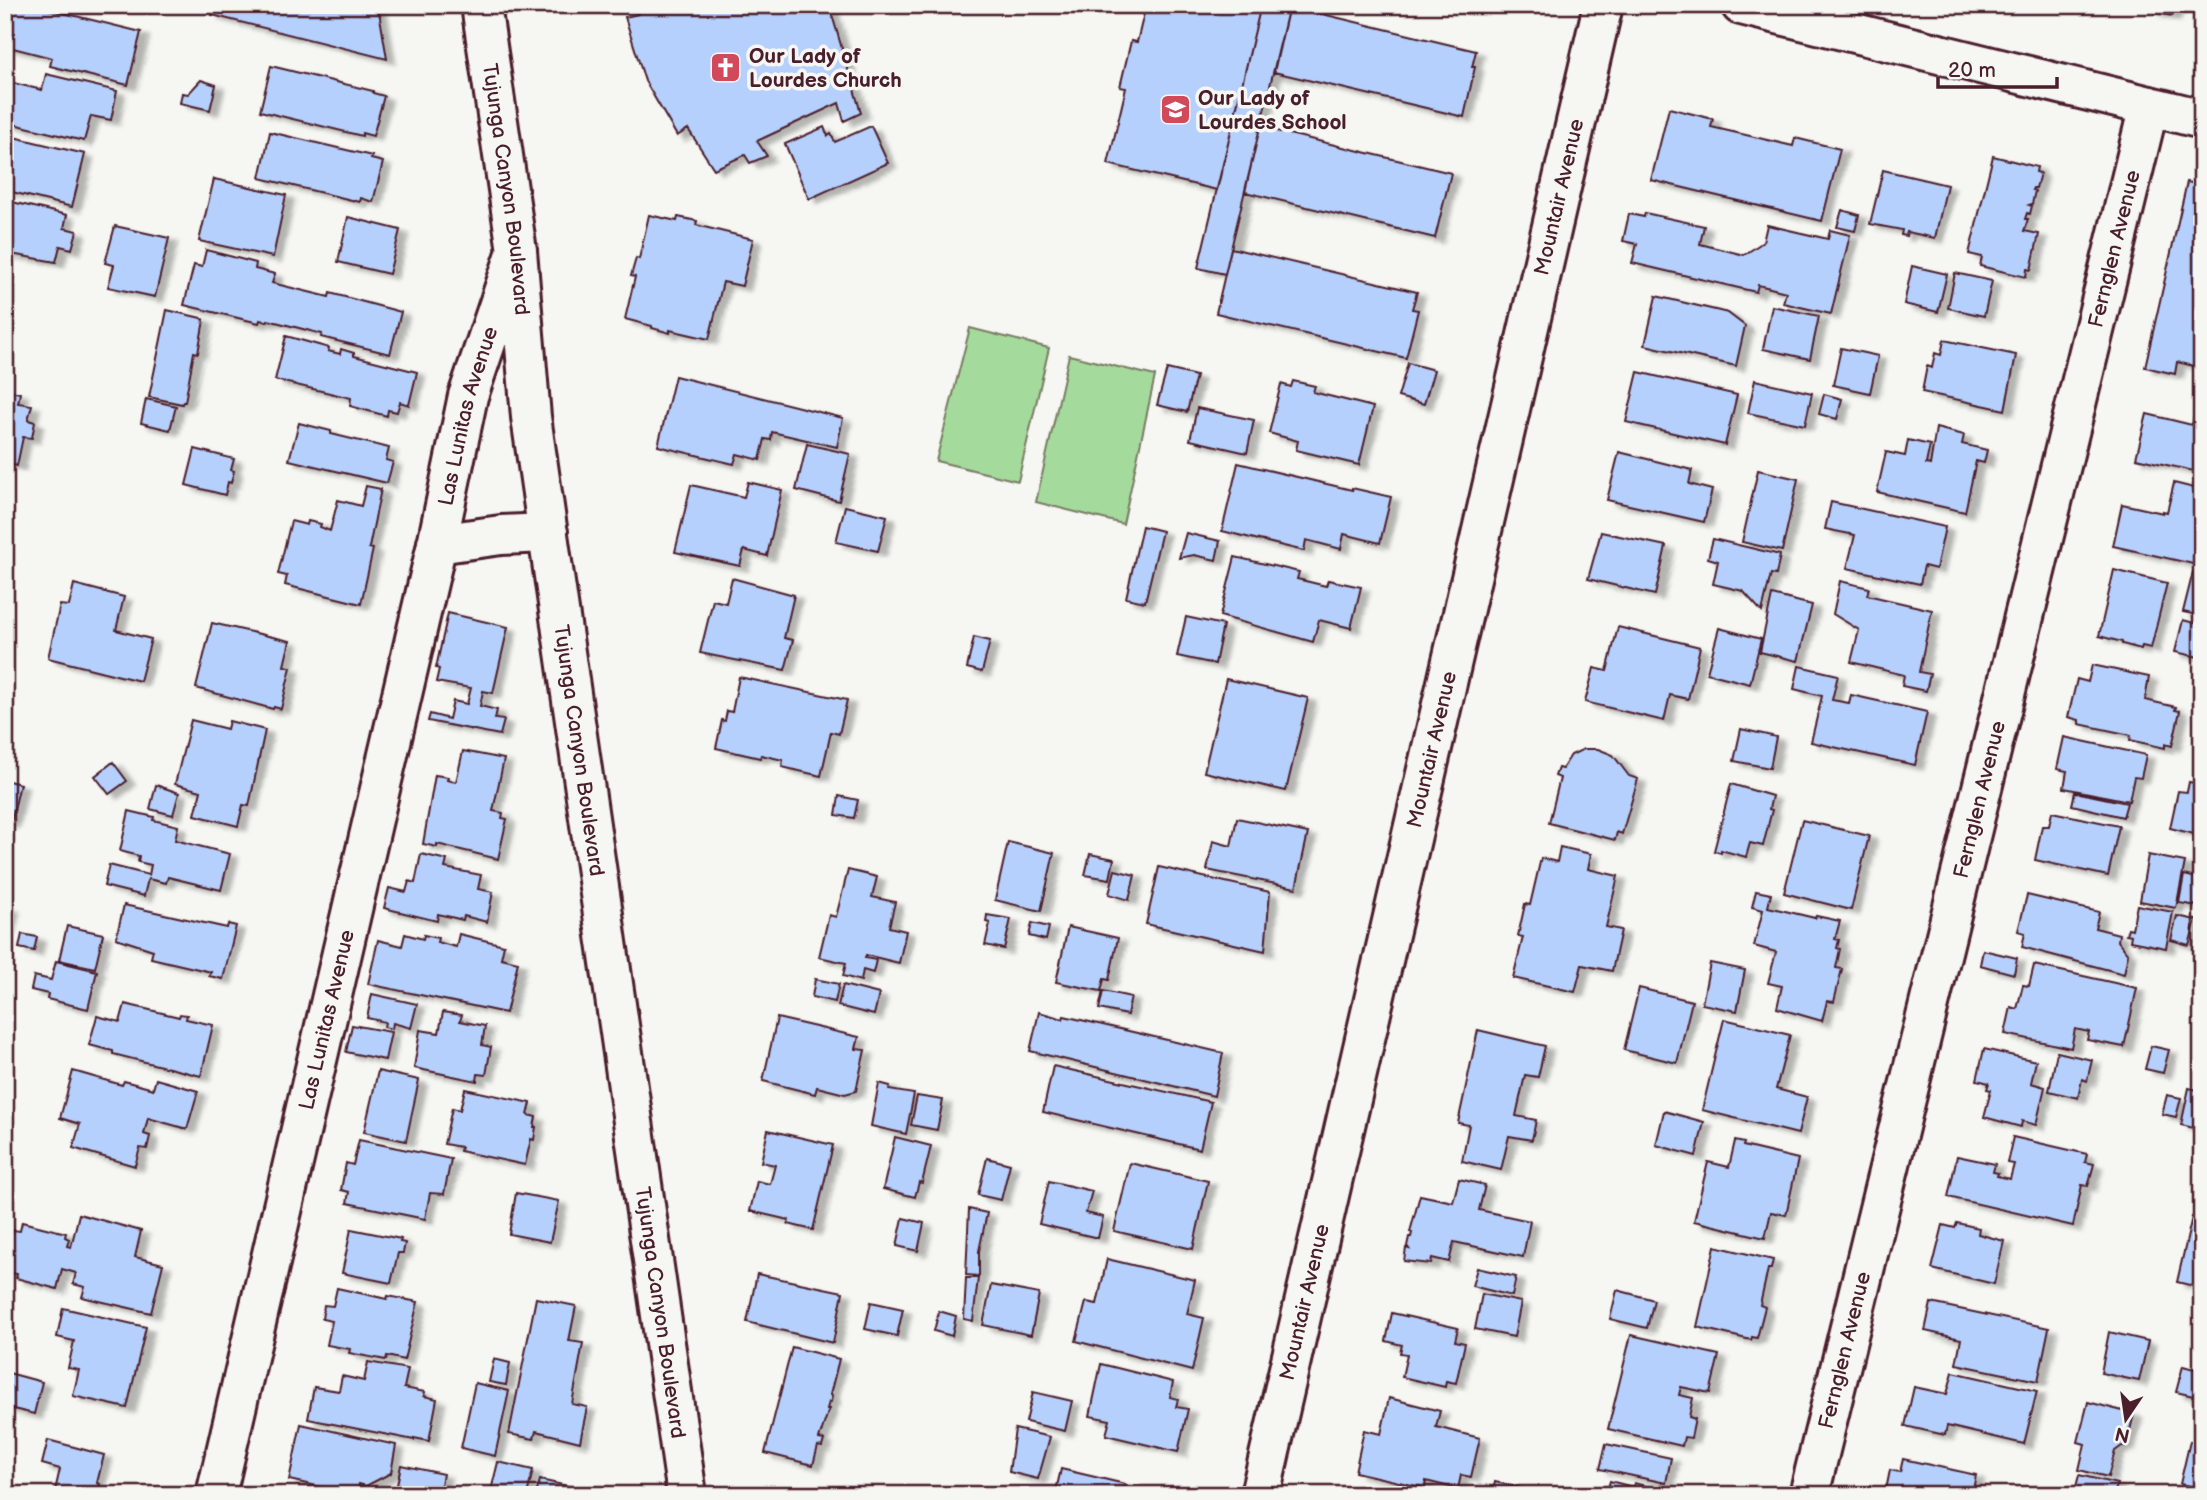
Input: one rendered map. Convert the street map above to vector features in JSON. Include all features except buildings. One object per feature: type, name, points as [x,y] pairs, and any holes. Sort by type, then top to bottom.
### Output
[{"type":"street","name":"Tujunga Canyon Boulevard","points":[[481,5],[517,251],[531,417],[687,1495]]},
{"type":"street","name":"Mountair Avenue","points":[[1260,1495],[1603,5]]},
{"type":"street","points":[[1741,5],[2202,119]]},
{"type":"street","name":"Fernglen Avenue","points":[[1809,1495],[2149,106]]},
{"type":"street","name":"Las Lunitas Avenue","points":[[216,1495],[437,544],[468,396],[517,251]]},
{"type":"street","name":"Las Lunitas Avenue","points":[[437,544],[501,535],[548,533]]},
{"type":"green space","points":[[970,328],[1049,348],[1018,481],[936,461]]},
{"type":"green space","points":[[1069,355],[1155,376],[1123,524],[1036,502]]},
{"type":"place","name":"Our Lady of Lourdes Church","points":[[726,68]]},
{"type":"place","name":"Our Lady of Lourdes School","points":[[1175,110]]}]
